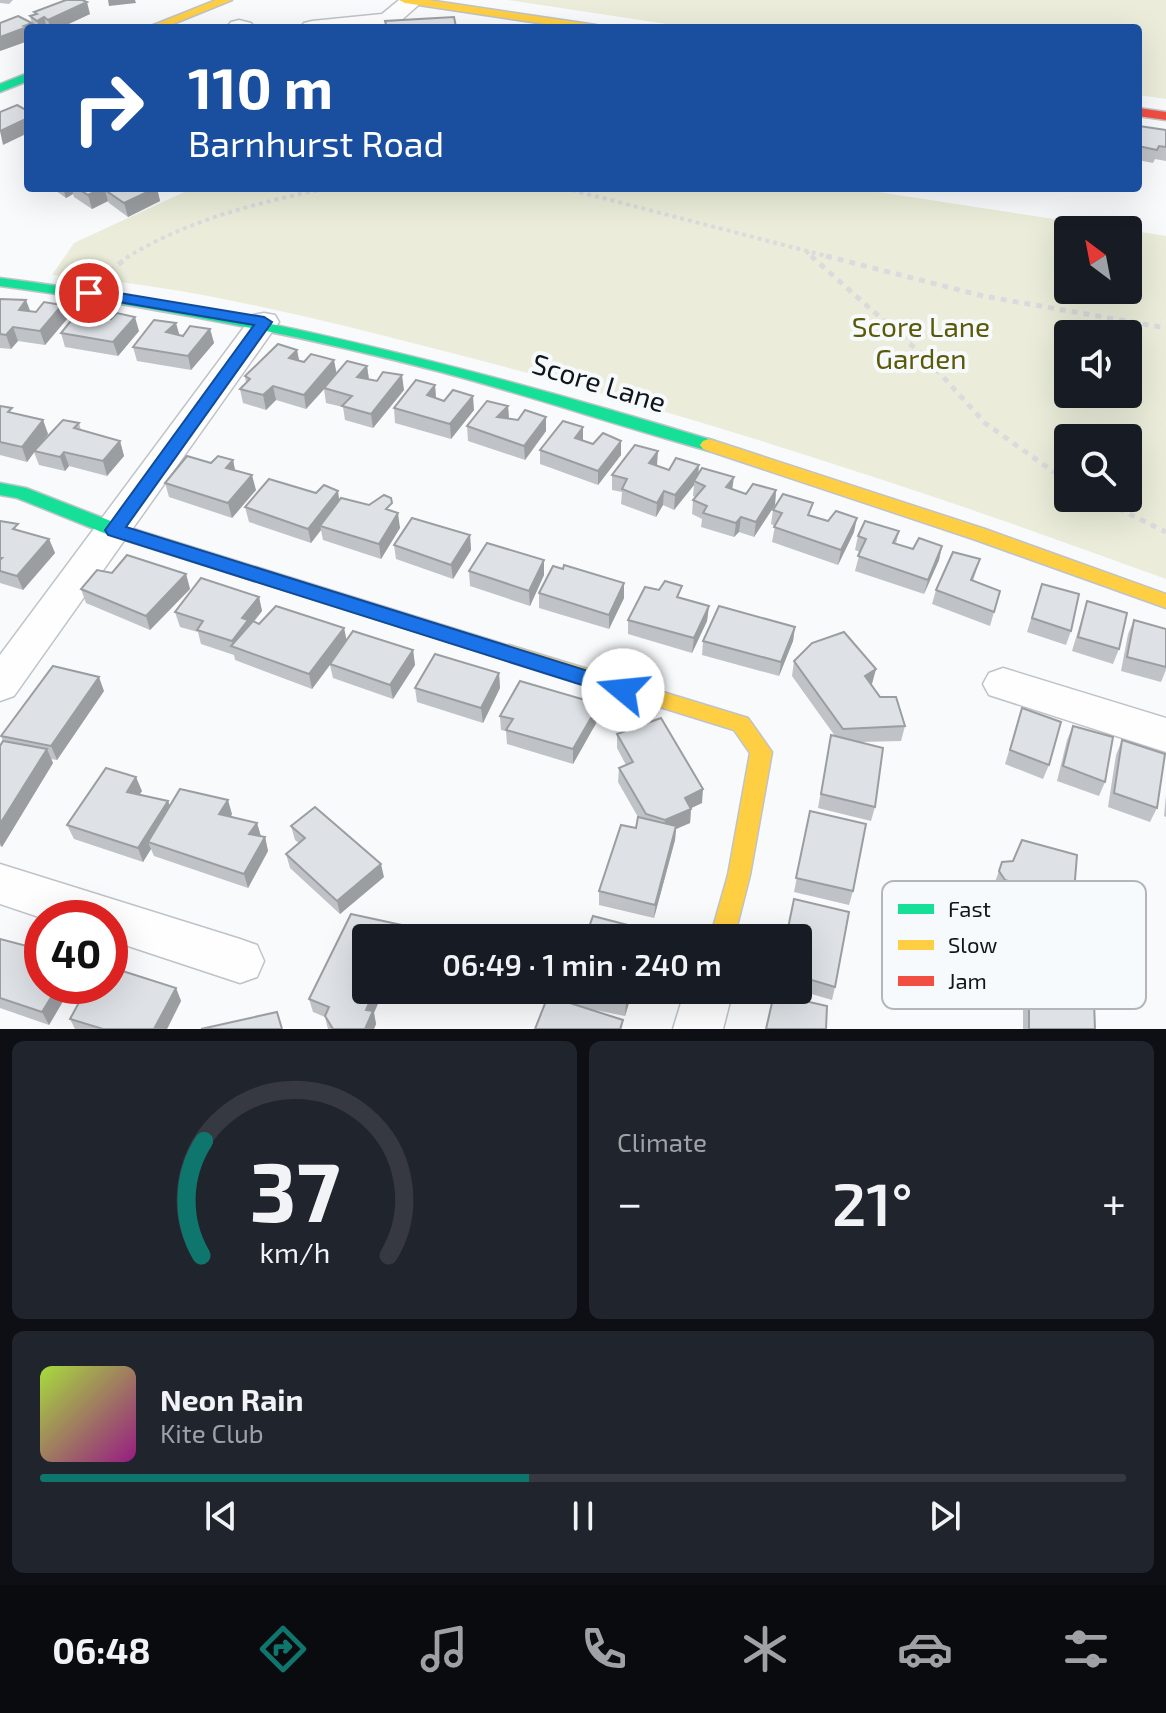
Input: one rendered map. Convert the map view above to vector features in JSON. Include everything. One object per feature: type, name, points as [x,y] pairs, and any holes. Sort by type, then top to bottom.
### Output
[{"type":"street","points":[[163,24],[226,0]]},
{"type":"street","points":[[405,0],[507,22],[537,24]]},
{"type":"street","points":[[350,24],[388,20],[412,1]]},
{"type":"street","points":[[0,88],[24,79]]},
{"type":"street","points":[[1142,113],[1166,116]]},
{"type":"street","name":"Score Lane","points":[[0,282],[89,293],[264,322],[583,406],[941,519],[1166,601]]},
{"type":"street","points":[[0,685],[264,322]]},
{"type":"street","points":[[0,489],[20,492],[115,530],[741,724],[761,752],[739,875],[726,924]]},
{"type":"street","points":[[1003,684],[1166,735]]},
{"type":"street","points":[[0,884],[49,900]]},
{"type":"street","points":[[128,925],[240,961]]},
{"type":"street","points":[[698,1029],[705,1004]]},
{"type":"path","points":[[89,293],[117,263],[156,239],[314,192]]},
{"type":"path","points":[[579,192],[983,296],[1166,328]]},
{"type":"path","points":[[806,251],[926,358],[985,423],[1054,472]]},
{"type":"path","points":[[1125,512],[1166,532]]},
{"type":"green space","points":[[508,0],[1166,0],[1166,99],[1142,96],[1142,24],[667,24]]},
{"type":"green space","name":"Score Lane Garden","points":[[184,192],[878,192],[1054,219],[1054,304],[1142,304],[1142,232],[1166,236],[1166,579],[988,515],[808,456],[535,375],[250,304],[52,275],[74,243]]},
{"type":"building","points":[[66,0],[87,2],[48,20],[44,17],[37,21],[30,16],[37,14],[34,12]]},
{"type":"building","points":[[18,16],[32,23],[0,37],[0,23]]},
{"type":"building","points":[[454,17],[455,24],[386,24],[385,21]]},
{"type":"building","points":[[17,105],[24,109],[24,120],[0,131],[0,112]]},
{"type":"building","points":[[1142,126],[1166,130],[1166,147],[1159,146],[1157,150],[1142,147]]},
{"type":"building","points":[[108,192],[147,192],[124,203]]},
{"type":"building","points":[[0,299],[26,300],[19,310],[36,312],[44,302],[62,305],[40,331],[13,327],[6,335],[0,334]]},
{"type":"building","points":[[82,307],[102,310],[96,316],[111,319],[117,313],[135,317],[113,342],[61,333]]},
{"type":"building","points":[[154,320],[176,323],[166,332],[183,336],[190,326],[210,329],[188,356],[133,347]]},
{"type":"building","points":[[278,344],[297,350],[289,358],[304,362],[311,354],[334,360],[304,395],[273,386],[263,395],[240,389],[250,379],[245,376]]},
{"type":"building","points":[[347,361],[367,366],[357,377],[377,381],[383,372],[402,375],[371,414],[342,406],[352,396],[324,388]]},
{"type":"building","points":[[416,380],[435,385],[427,395],[444,401],[453,390],[473,396],[450,424],[394,408]]},
{"type":"building","points":[[487,401],[508,406],[497,417],[518,420],[525,410],[546,417],[524,446],[467,426]]},
{"type":"building","points":[[0,406],[12,408],[8,412],[43,420],[22,447],[0,442]]},
{"type":"building","points":[[63,420],[79,423],[74,428],[120,441],[103,461],[64,452],[60,457],[34,451]]},
{"type":"building","points":[[563,421],[583,427],[575,438],[593,444],[603,433],[621,441],[598,471],[540,450]]},
{"type":"building","points":[[635,445],[658,451],[649,463],[669,470],[676,458],[699,465],[675,495],[664,491],[657,503],[622,489],[627,479],[612,475]]},
{"type":"building","points":[[187,456],[211,463],[218,456],[233,460],[226,468],[252,475],[228,503],[165,483]]},
{"type":"building","points":[[702,468],[734,477],[726,487],[746,494],[753,484],[776,490],[756,522],[741,517],[736,523],[703,513],[707,506],[693,500],[705,486],[694,481]]},
{"type":"building","points":[[269,479],[316,493],[324,485],[338,491],[308,529],[245,507]]},
{"type":"building","points":[[783,494],[813,503],[808,515],[828,521],[836,511],[857,518],[841,550],[774,527],[782,513],[773,510]]},
{"type":"building","points":[[384,495],[391,498],[392,503],[386,509],[398,513],[379,544],[320,526],[341,498],[369,505]]},
{"type":"building","points":[[412,518],[470,535],[451,565],[394,545]]},
{"type":"building","points":[[0,521],[18,524],[13,529],[49,539],[17,576],[0,571]]},
{"type":"building","points":[[865,521],[899,531],[893,543],[913,549],[919,538],[942,546],[928,580],[858,556],[866,539],[858,536]]},
{"type":"building","points":[[487,543],[544,560],[529,591],[469,571]]},
{"type":"building","points":[[953,552],[980,559],[971,580],[1000,591],[994,612],[936,590]]},
{"type":"building","points":[[127,555],[186,574],[146,616],[81,589],[97,570],[112,573]]},
{"type":"building","points":[[564,565],[624,583],[609,615],[539,593],[553,566],[563,569]]},
{"type":"building","points":[[201,578],[259,597],[242,618],[248,620],[232,641],[197,630],[203,621],[175,612]]},
{"type":"building","points":[[665,581],[682,586],[677,597],[709,606],[694,638],[628,620],[645,587],[659,590]]},
{"type":"building","points":[[1042,584],[1079,594],[1071,631],[1032,618]]},
{"type":"building","points":[[1087,601],[1127,613],[1119,649],[1078,637]]},
{"type":"building","points":[[276,606],[344,628],[309,674],[231,646],[253,621],[259,624]]},
{"type":"building","points":[[719,606],[795,627],[781,662],[703,641]]},
{"type":"building","points":[[1134,620],[1166,629],[1166,667],[1127,657]]},
{"type":"building","points":[[353,631],[413,650],[390,685],[330,664]]},
{"type":"building","points":[[844,632],[876,669],[865,676],[880,697],[896,697],[905,726],[843,729],[794,661],[812,643]]},
{"type":"building","points":[[435,654],[499,673],[481,708],[415,688]]},
{"type":"building","points":[[53,666],[99,677],[51,746],[1,736]]},
{"type":"building","points":[[520,681],[599,704],[573,749],[506,730],[513,719],[500,716]]},
{"type":"building","points":[[1022,708],[1061,722],[1049,765],[1010,750]]},
{"type":"building","points":[[661,718],[703,789],[685,798],[691,809],[665,820],[646,814],[619,768],[633,762],[617,734]]},
{"type":"building","points":[[1073,726],[1113,737],[1105,782],[1063,766]]},
{"type":"building","points":[[831,735],[883,748],[875,807],[821,794]]},
{"type":"building","points":[[1122,740],[1165,754],[1157,808],[1114,793]]},
{"type":"building","points":[[3,741],[47,749],[0,824],[0,746]]},
{"type":"building","points":[[106,768],[136,777],[127,792],[168,801],[138,848],[67,825]]},
{"type":"building","points":[[180,789],[228,800],[219,814],[257,823],[249,834],[265,837],[244,874],[148,842]]},
{"type":"building","points":[[315,807],[381,864],[337,901],[286,854],[305,838],[291,826]]},
{"type":"building","points":[[810,811],[866,824],[853,891],[796,878]]},
{"type":"building","points":[[638,817],[676,826],[655,905],[599,891],[621,825],[636,828]]},
{"type":"building","points":[[1022,840],[1077,855],[1075,881],[1005,880],[999,871],[1002,862],[1013,861]]},
{"type":"building","points":[[794,899],[849,912],[835,987],[812,980],[812,924],[789,924]]},
{"type":"building","points":[[351,914],[397,924],[352,924],[352,1004],[369,1004],[366,1010],[373,1011],[365,1029],[333,1029],[325,1016],[329,1007],[309,999]]},
{"type":"building","points":[[593,916],[624,924],[590,924]]},
{"type":"building","points":[[0,939],[24,945],[24,1004],[47,1004],[42,1012],[0,998]]},
{"type":"building","points":[[128,973],[176,988],[154,1029],[103,1029],[70,1019],[78,1004],[128,1004]]},
{"type":"building","points":[[812,1003],[827,1006],[826,1029],[766,1029],[772,1004]]},
{"type":"building","points":[[545,1004],[573,1004],[623,1020],[620,1029],[535,1029]]},
{"type":"building","points":[[1029,1009],[1094,1009],[1095,1029],[1029,1029]]},
{"type":"building","points":[[277,1012],[282,1029],[201,1029]]},
{"type":"traffic: fast","points":[[0,88],[24,79]]},
{"type":"traffic: fast","points":[[0,282],[181,309],[359,346],[447,368],[709,445]]},
{"type":"traffic: fast","points":[[0,489],[20,492],[115,530],[509,653]]},
{"type":"traffic: slow","points":[[163,24],[226,0]]},
{"type":"traffic: slow","points":[[405,0],[569,24]]},
{"type":"traffic: slow","points":[[709,445],[979,534],[1166,601]]},
{"type":"traffic: slow","points":[[509,653],[741,724],[761,752],[739,875],[726,924]]},
{"type":"traffic: jam","points":[[1142,113],[1166,116]]},
{"type":"route","points":[[89,293],[264,322],[115,530],[623,690]]}]
